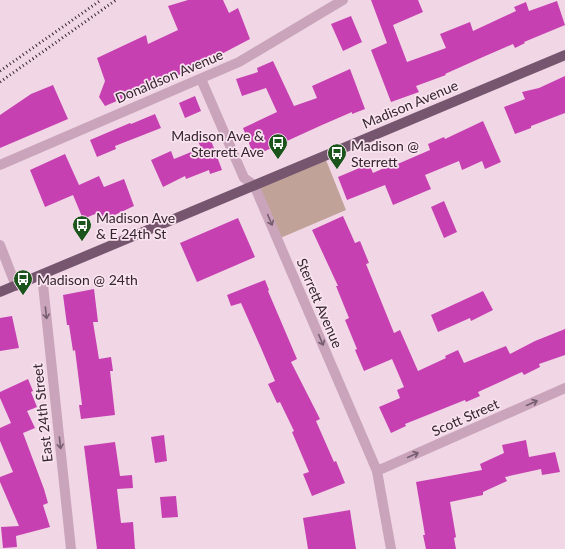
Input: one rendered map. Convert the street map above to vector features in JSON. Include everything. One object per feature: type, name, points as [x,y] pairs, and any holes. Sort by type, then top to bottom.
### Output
[{"type":"main road","name":"Madison Avenue","points":[[0,292],[565,54]]},
{"type":"street","name":"Donaldson Avenue","points":[[0,164],[239,62],[343,0]]},
{"type":"street","name":"Sterrett Avenue","points":[[201,79],[244,178],[254,185],[377,471],[391,549]]},
{"type":"street","points":[[0,245],[16,286]]},
{"type":"street","name":"East 24th Street","points":[[42,274],[71,549]]},
{"type":"street","name":"Scott Street","points":[[377,471],[565,388]]},
{"type":"shaded area","points":[[324,155],[346,210],[278,239],[254,185]]},
{"type":"building","points":[[188,0],[223,0],[229,13],[238,8],[250,39],[193,69],[105,106],[99,97],[105,81],[97,58],[146,35],[148,44],[178,30],[168,6]]},
{"type":"building","points":[[371,0],[418,0],[423,12],[393,25],[407,62],[446,48],[440,34],[470,22],[473,31],[516,11],[514,7],[526,2],[529,11],[557,1],[565,25],[524,42],[525,43],[515,48],[513,44],[445,74],[446,75],[416,86],[419,92],[391,102],[371,50],[387,43]]},
{"type":"building","points":[[351,16],[362,42],[343,51],[331,24]]},
{"type":"building","points":[[273,61],[294,106],[317,98],[312,86],[350,69],[365,109],[352,114],[352,112],[254,156],[243,128],[277,112],[266,88],[242,96],[236,79],[258,72],[257,68]]},
{"type":"building","points":[[565,76],[565,113],[515,134],[504,107],[525,99],[522,92],[539,88]]},
{"type":"building","points":[[53,85],[68,119],[0,148],[0,115],[31,94]]},
{"type":"building","points":[[195,96],[201,111],[185,118],[179,103]]},
{"type":"building","points":[[155,114],[161,128],[115,146],[116,149],[97,157],[90,140]]},
{"type":"building","points":[[483,121],[501,162],[485,169],[482,161],[462,170],[459,161],[425,175],[431,189],[393,205],[385,185],[347,200],[338,177],[369,164],[373,173],[393,164],[393,166],[430,150],[428,144],[444,137],[445,139]]},
{"type":"building","points":[[209,135],[222,170],[210,174],[209,170],[186,179],[185,176],[163,187],[151,160],[171,151],[174,159],[201,148],[197,139]]},
{"type":"building","points":[[65,154],[79,185],[99,176],[104,187],[124,179],[134,206],[104,220],[100,212],[83,219],[73,195],[45,207],[30,170]]},
{"type":"building","points":[[444,201],[457,232],[444,238],[431,207]]},
{"type":"building","points":[[343,216],[355,243],[360,241],[369,263],[366,264],[394,333],[400,330],[418,371],[446,358],[445,356],[458,350],[464,363],[506,346],[510,354],[535,341],[565,329],[565,355],[539,364],[540,367],[524,375],[522,372],[478,392],[480,396],[466,402],[465,400],[405,424],[406,426],[391,433],[379,407],[400,398],[397,390],[404,387],[392,359],[364,371],[345,320],[349,318],[336,286],[338,286],[312,230]]},
{"type":"building","points":[[238,218],[255,257],[197,282],[180,243]]},
{"type":"building","points":[[265,280],[269,290],[268,291],[297,359],[291,362],[320,419],[316,421],[345,483],[312,496],[303,474],[309,472],[292,432],[294,431],[280,402],[277,403],[268,384],[275,381],[241,303],[231,306],[227,295]]},
{"type":"building","points":[[94,289],[98,322],[93,322],[99,359],[111,357],[113,371],[110,371],[115,415],[81,419],[79,405],[82,405],[75,350],[73,351],[69,325],[67,325],[63,295]]},
{"type":"building","points":[[483,291],[493,310],[471,321],[470,318],[438,332],[431,315]]},
{"type":"building","points":[[12,316],[19,348],[0,351],[0,318]]},
{"type":"building","points":[[28,379],[37,407],[27,411],[35,428],[23,433],[44,489],[48,503],[43,505],[50,527],[16,536],[17,547],[3,548],[1,527],[19,526],[0,482],[0,477],[13,472],[0,441],[0,428],[11,423],[0,398],[0,392]]},
{"type":"building","points":[[164,435],[167,461],[155,463],[151,437]]},
{"type":"building","points":[[526,440],[529,457],[555,452],[560,472],[542,475],[541,469],[505,477],[507,481],[483,492],[483,495],[450,502],[456,537],[454,538],[456,549],[426,549],[416,482],[482,470],[480,464],[504,453],[502,445]]},
{"type":"building","points":[[115,442],[120,476],[132,475],[133,488],[117,489],[121,523],[133,522],[135,549],[97,549],[84,446]]},
{"type":"building","points":[[176,496],[178,517],[162,518],[160,497]]},
{"type":"building","points":[[350,510],[356,549],[308,549],[303,518]]},
{"type":"railway","points":[[0,71],[101,0]]},
{"type":"railway","points":[[0,82],[116,0]]},
{"type":"place","name":"Madison Ave & Sterrett Ave","points":[[278,160]]},
{"type":"place","name":"Madison @ Sterrett","points":[[337,170]]},
{"type":"place","name":"Madison Ave & E 24th St","points":[[82,242]]},
{"type":"place","name":"Madison @ 24th","points":[[23,296]]}]
